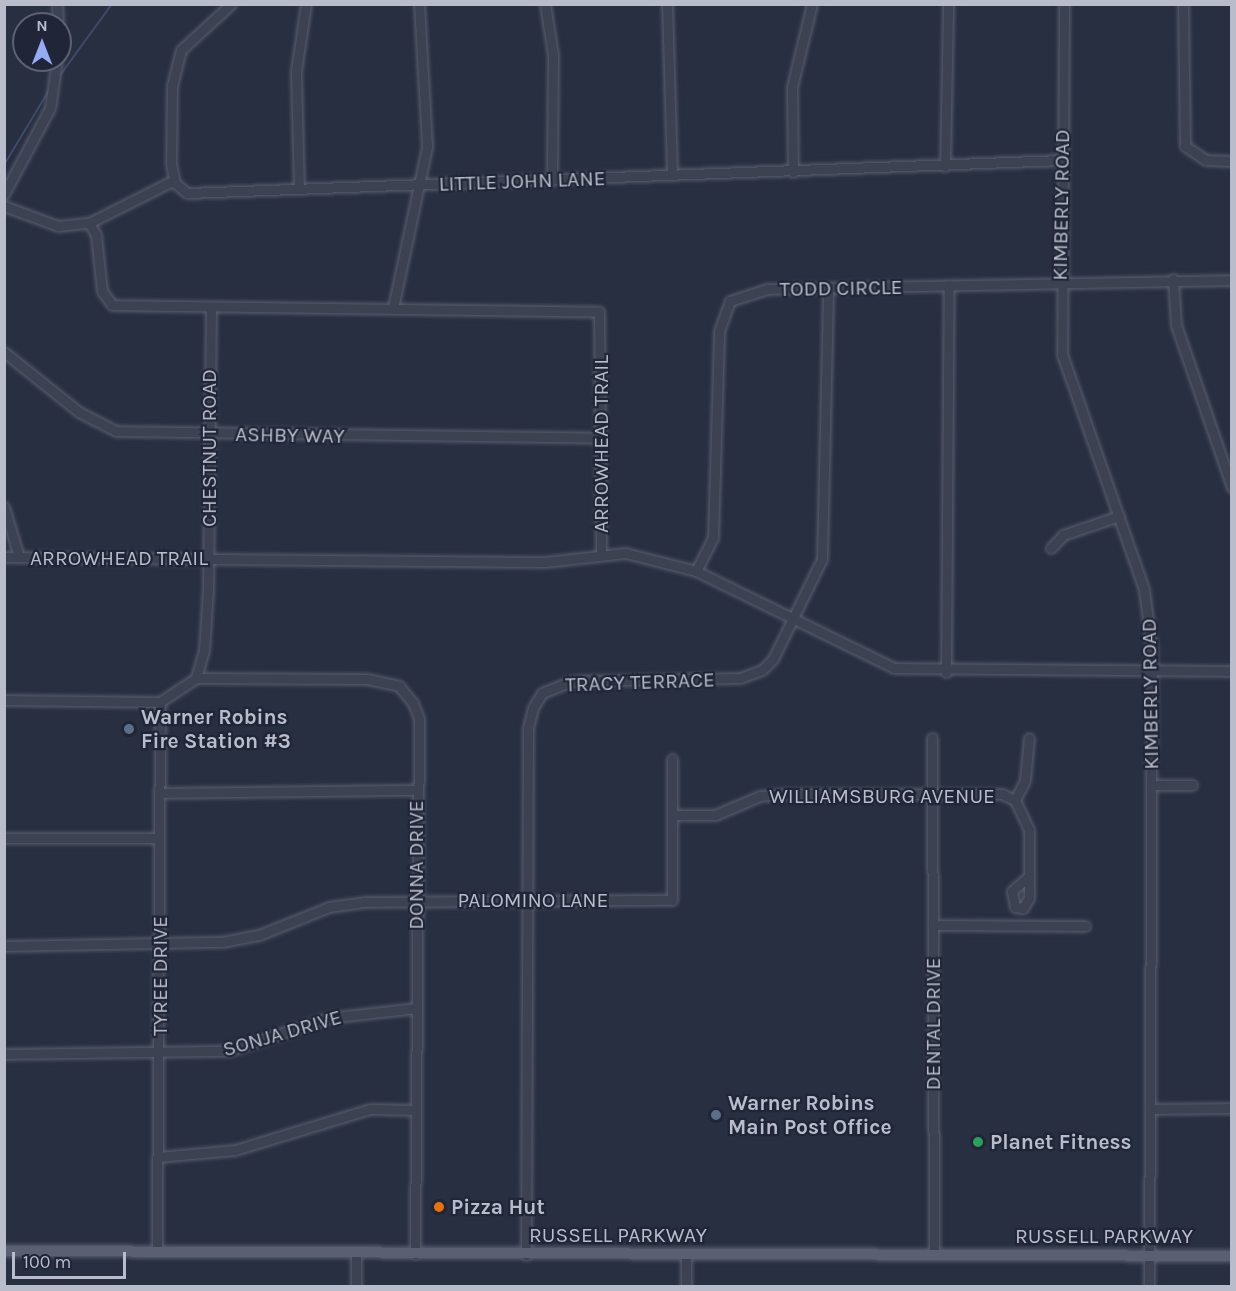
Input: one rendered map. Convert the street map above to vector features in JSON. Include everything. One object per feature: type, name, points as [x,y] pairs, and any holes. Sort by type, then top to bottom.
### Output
[{"type":"main road","name":"RUSSELL PARKWAY","points":[[4,1251],[526,1255],[1232,1256]]},
{"type":"street","points":[[4,206],[58,226],[89,223],[174,180],[172,85],[181,50],[231,4]]},
{"type":"street","points":[[299,189],[296,71],[306,4]]},
{"type":"street","points":[[393,308],[407,224],[422,185],[427,146],[419,4]]},
{"type":"street","points":[[545,4],[553,55],[552,180]]},
{"type":"street","points":[[667,4],[672,175]]},
{"type":"street","points":[[793,172],[792,87],[812,4]]},
{"type":"street","points":[[945,166],[948,4]]},
{"type":"street","name":"KIMBERLY ROAD","points":[[1064,4],[1060,281],[1062,354],[1119,516],[1149,611],[1152,670],[1152,1109],[1149,1287]]},
{"type":"street","points":[[1183,4],[1185,146],[1206,160],[1232,161]]},
{"type":"street","points":[[4,194],[50,108],[55,72]]},
{"type":"street","name":"LITTLE JOHN LANE","points":[[174,180],[187,192],[793,172],[1061,160]]},
{"type":"street","name":"ARROWHEAD TRAIL","points":[[4,557],[545,562],[579,561],[601,553],[599,312],[112,305],[102,291],[96,235],[89,223]]},
{"type":"street","points":[[1173,279],[1176,325],[1232,488]]},
{"type":"street","name":"TODD CIRCLE","points":[[696,572],[713,537],[722,313],[730,301],[746,293],[828,289],[1060,281],[1232,280]]},
{"type":"street","points":[[946,672],[949,285]]},
{"type":"street","name":"TRACY TERRACE","points":[[526,1255],[528,728],[542,693],[571,681],[750,677],[773,659],[790,618],[822,559],[828,289]]},
{"type":"street","name":"CHESTNUT ROAD","points":[[196,678],[204,650],[209,558],[208,434],[211,307]]},
{"type":"street","name":"ASHBY WAY","points":[[4,352],[107,428],[208,434],[601,438]]},
{"type":"street","points":[[4,507],[20,557]]},
{"type":"street","points":[[1051,548],[1063,535],[1119,516]]},
{"type":"street","points":[[601,553],[648,555],[696,572],[894,668],[946,672],[1232,671]]},
{"type":"street","points":[[4,700],[160,702],[196,678]]},
{"type":"street","name":"DONNA DRIVE","points":[[196,678],[367,679],[399,686],[419,719],[416,790],[415,1254]]},
{"type":"street","name":"TYREE DRIVE","points":[[157,1251],[161,946],[160,702]]},
{"type":"street","name":"DENTAL DRIVE","points":[[932,738],[934,1255]]},
{"type":"street","points":[[1015,800],[1025,780],[1029,738]]},
{"type":"street","points":[[672,759],[672,815]]},
{"type":"street","points":[[1151,785],[1192,785]]},
{"type":"street","points":[[161,793],[416,790]]},
{"type":"street","name":"WILLIAMSBURG AVENUE","points":[[672,815],[715,815],[760,796],[781,794],[987,793],[1015,800],[1029,830],[1029,898],[1019,908],[1018,926]]},
{"type":"street","name":"PALOMINO LANE","points":[[4,946],[161,946],[259,935],[329,907],[417,901],[672,900],[672,815]]},
{"type":"street","points":[[4,838],[159,838]]},
{"type":"street","name":"WILLIAMSBURG AVENUE","points":[[1019,908],[1010,898],[1028,877]]},
{"type":"street","points":[[933,925],[1085,926]]},
{"type":"street","name":"SONJA DRIVE","points":[[4,1054],[159,1055],[228,1051],[328,1018],[416,1008]]},
{"type":"street","points":[[1152,1109],[1232,1108]]},
{"type":"street","points":[[158,1157],[235,1150],[370,1109],[415,1110]]},
{"type":"street","points":[[356,1254],[356,1287]]},
{"type":"street","points":[[686,1254],[686,1287]]},
{"type":"waterway","points":[[58,78],[112,4]]},
{"type":"waterway","points":[[4,165],[49,90]]},
{"type":"place","name":"Warner Robins Fire Station #3","points":[[129,729]]},
{"type":"place","name":"Warner Robins Main Post Office","points":[[716,1115]]},
{"type":"place","name":"Planet Fitness","points":[[978,1142]]},
{"type":"place","name":"Pizza Hut","points":[[439,1207]]}]
